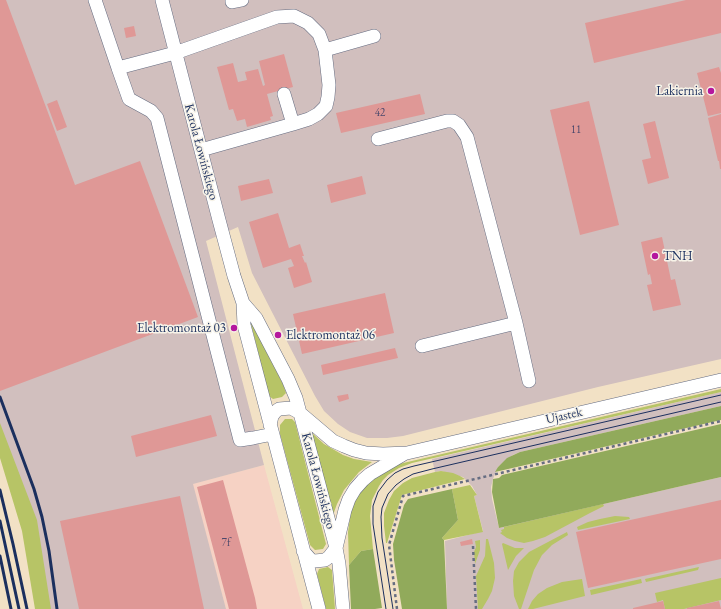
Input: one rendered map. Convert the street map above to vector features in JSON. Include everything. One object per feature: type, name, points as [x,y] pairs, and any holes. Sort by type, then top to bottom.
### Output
[{"type":"street","points":[[95,0],[129,99],[151,111],[157,118],[240,440],[260,437],[272,429],[272,416],[279,409],[291,408],[300,413]]},
{"type":"street","name":"Karola Łowińskiego","points":[[162,0],[230,262],[243,304],[244,325],[319,609]]},
{"type":"street","points":[[232,0],[232,2],[242,0]]},
{"type":"street","points":[[118,68],[175,53],[276,17],[294,16],[308,23],[320,34],[325,50],[329,84],[326,106],[318,114],[294,124],[201,150]]},
{"type":"street","points":[[325,50],[374,36]]},
{"type":"street","points":[[284,94],[294,124]]},
{"type":"street","points":[[378,139],[447,121],[453,121],[459,125],[467,137],[516,323],[529,381]]},
{"type":"street","name":"Karola Łowińskiego","points":[[243,304],[256,318],[288,379],[296,398],[336,548],[343,609]]},
{"type":"street","points":[[422,346],[516,323]]},
{"type":"street","name":"Ujastek","points":[[300,413],[333,441],[354,450],[366,453],[382,454],[407,453],[721,380]]},
{"type":"street","name":"Ujastek","points":[[336,548],[345,510],[355,489],[370,474],[407,453]]},
{"type":"street","points":[[303,551],[311,560],[319,561],[325,560],[329,557],[336,548]]},
{"type":"path","points":[[397,609],[389,545],[403,496],[721,422]]},
{"type":"path","points":[[473,546],[476,609]]},
{"type":"shaded area","points":[[0,0],[721,0],[721,359],[598,387],[403,436],[367,438],[350,432],[338,424],[324,411],[252,273],[238,227],[206,241],[264,465],[193,484],[226,609],[37,609],[25,525],[0,456]]},
{"type":"shaded area","points":[[721,392],[721,406],[520,452],[507,459],[498,467],[491,487],[492,499],[499,528],[721,477],[721,609],[447,609],[445,541],[483,531],[474,496],[477,495],[472,486],[463,477],[441,471],[435,472],[432,459]]},
{"type":"shaded area","points":[[264,465],[303,609],[226,609],[192,484]]},
{"type":"green space","points":[[250,320],[283,384],[286,393],[282,397],[273,399],[269,396]]},
{"type":"green space","points":[[721,389],[721,392],[412,463],[399,468],[383,480],[372,500],[370,516],[373,549],[361,551],[349,565],[348,532],[351,510],[354,502],[363,489],[374,478],[399,464]]},
{"type":"green space","points":[[721,406],[721,420],[495,472],[507,458],[520,452]]},
{"type":"green space","points":[[285,419],[292,419],[295,422],[326,544],[323,549],[315,550],[310,545],[280,434],[280,425]]},
{"type":"green space","points":[[0,423],[37,520],[51,609],[35,609],[22,531],[0,458]]},
{"type":"green space","points":[[721,424],[721,477],[499,528],[492,492],[493,479],[499,478],[502,475]]},
{"type":"green space","points":[[311,432],[324,444],[343,455],[354,459],[372,462],[359,472],[344,490],[333,515]]},
{"type":"green space","points":[[441,471],[453,473],[465,479],[402,495],[386,543],[384,513],[394,491],[403,483],[412,478]]},
{"type":"green space","points":[[470,485],[477,495],[474,496],[483,532],[444,540],[442,538],[458,520],[452,489]]},
{"type":"green space","points":[[452,489],[458,520],[442,538],[444,540],[447,609],[402,609],[394,560],[393,544],[404,505],[408,499]]},
{"type":"green space","points":[[603,504],[604,506],[545,537],[533,541],[524,543],[515,541],[500,533],[504,527]]},
{"type":"green space","points":[[615,516],[629,517],[630,519],[578,530],[577,527],[588,522]]},
{"type":"green space","points":[[567,532],[568,535],[552,545],[542,555],[534,570],[521,609],[519,609],[514,596],[513,581],[514,571],[519,562],[529,552]]},
{"type":"green space","points":[[486,539],[488,539],[494,563],[495,578],[492,591],[488,599],[482,609],[478,609],[476,576],[485,556]]},
{"type":"green space","points":[[480,540],[480,550],[475,564],[475,541]]},
{"type":"green space","points":[[503,543],[515,548],[524,548],[516,556],[508,570],[502,544]]},
{"type":"green space","points":[[373,549],[382,608],[351,609],[349,565],[361,551]]},
{"type":"green space","points":[[328,567],[332,570],[335,609],[326,609],[317,574],[319,569]]},
{"type":"green space","points":[[699,567],[698,570],[646,582],[645,579]]},
{"type":"green space","points":[[721,578],[721,600],[684,609],[665,609],[663,600],[657,602],[655,593]]},
{"type":"green space","points":[[582,579],[585,596],[528,609],[538,594],[547,588],[562,582]]},
{"type":"green space","points":[[641,579],[642,583],[591,595],[590,590]]},
{"type":"building","points":[[0,0],[6,0],[75,185],[140,161],[198,317],[0,391]]},
{"type":"building","points":[[686,0],[721,0],[721,33],[594,63],[585,23]]},
{"type":"building","points":[[134,26],[136,36],[126,38],[124,28]]},
{"type":"building","points":[[284,54],[293,87],[267,94],[273,116],[270,117],[271,120],[247,127],[245,119],[237,121],[233,109],[229,110],[217,67],[233,63],[238,82],[247,80],[245,72],[258,69],[263,86],[265,85],[259,61]]},
{"type":"building","name":"Lakiernia","points":[[719,67],[721,73],[721,113],[708,116],[697,73]]},
{"type":"building","points":[[420,94],[425,114],[341,133],[336,113]]},
{"type":"building","points":[[57,100],[67,127],[57,131],[47,104]]},
{"type":"building","points":[[589,101],[619,225],[580,235],[550,110]]},
{"type":"building","points":[[721,114],[721,169],[720,169],[708,118]]},
{"type":"building","points":[[655,121],[669,178],[648,184],[642,160],[651,158],[643,124]]},
{"type":"building","points":[[362,176],[366,194],[331,203],[327,185]]},
{"type":"building","points":[[269,179],[273,193],[241,201],[238,186]]},
{"type":"building","points":[[278,213],[289,248],[300,244],[304,256],[302,256],[305,263],[306,262],[312,282],[294,288],[288,268],[294,266],[291,259],[263,268],[249,222]]},
{"type":"building","points":[[662,237],[671,280],[675,279],[681,305],[653,311],[647,285],[652,284],[650,274],[648,275],[641,242]]},
{"type":"building","points":[[385,293],[394,333],[302,354],[293,314]]},
{"type":"building","points":[[395,348],[398,358],[323,375],[321,365]]},
{"type":"building","points":[[348,394],[349,399],[339,402],[337,396]]},
{"type":"building","points":[[211,415],[217,436],[136,457],[131,436]]},
{"type":"building","points":[[223,480],[257,609],[229,609],[197,487]]},
{"type":"building","points":[[180,496],[204,609],[79,609],[60,521]]},
{"type":"building","points":[[721,500],[721,559],[588,588],[576,532]]},
{"type":"building","points":[[472,539],[473,544],[461,546],[460,542]]},
{"type":"building","points":[[663,601],[665,609],[633,609],[633,608]]},
{"type":"building","points":[[719,601],[721,609],[687,609],[687,608]]},
{"type":"tram line","points":[[386,609],[373,524],[373,506],[378,492],[387,480],[395,473],[414,466],[721,395]]},
{"type":"tram line","points":[[393,609],[382,538],[381,517],[382,508],[388,494],[404,479],[413,474],[432,469],[721,402]]},
{"type":"railway","points":[[0,397],[34,489],[42,517],[49,551],[57,609]]},
{"type":"railway","points":[[0,490],[27,609]]},
{"type":"railway","points":[[0,521],[19,609]]},
{"type":"railway","points":[[0,556],[11,609]]},
{"type":"place","name":"Lakiernia","points":[[711,91]]},
{"type":"place","name":"TNH","points":[[655,256]]},
{"type":"place","name":"Elektromontaż 03","points":[[234,328]]},
{"type":"place","name":"Elektromontaż 06","points":[[278,335]]}]
